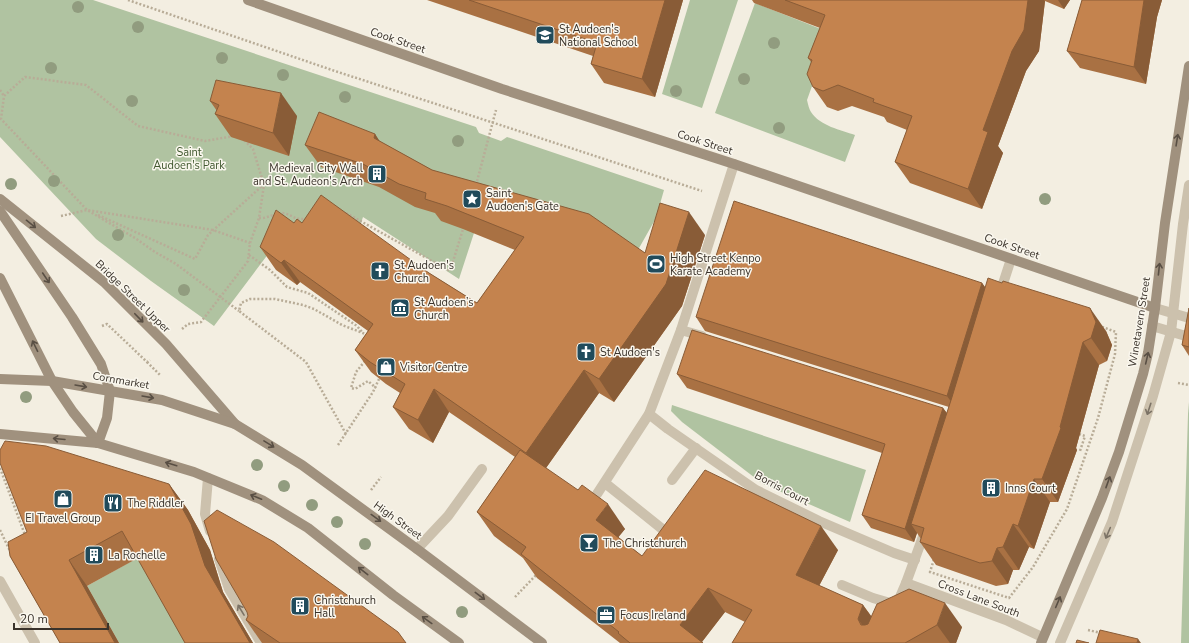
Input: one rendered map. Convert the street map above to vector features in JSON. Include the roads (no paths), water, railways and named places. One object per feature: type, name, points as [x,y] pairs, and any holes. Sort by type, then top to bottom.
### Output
[{"type":"main road","name":"Cook Street","points":[[248,0],[502,89],[734,164],[1155,308]]},
{"type":"main road","name":"Winetavern Street","points":[[1042,640],[1102,498],[1119,452],[1143,374],[1155,308],[1164,223],[1189,66]]},
{"type":"main road","name":"Bridge Street Upper","points":[[0,199],[104,282],[166,344],[235,424]]},
{"type":"main road","points":[[0,211],[72,317],[101,364],[110,391],[107,418],[98,443]]},
{"type":"main road","points":[[0,278],[52,381],[73,412],[98,443]]},
{"type":"main road","name":"Cornmarket","points":[[0,379],[52,381],[162,400],[235,424]]},
{"type":"main road","name":"High Street","points":[[235,424],[302,465],[501,611],[542,643]]},
{"type":"main road","points":[[0,434],[98,443],[176,466],[262,500],[308,528],[393,595],[459,643]]},
{"type":"street","points":[[597,494],[649,414],[681,330],[734,164]]},
{"type":"street","points":[[1060,643],[1112,522],[1153,396],[1171,332],[1183,224],[1189,185]]},
{"type":"street","points":[[997,303],[1011,259]]},
{"type":"street","points":[[1155,308],[1189,318]]},
{"type":"street","points":[[1152,326],[1189,337]]},
{"type":"street","points":[[681,330],[712,339]]},
{"type":"street","name":"Borris Court","points":[[649,414],[668,429],[756,490],[819,521],[894,553],[915,560]]},
{"type":"street","points":[[672,480],[696,448]]},
{"type":"street","points":[[417,549],[448,516],[482,469]]},
{"type":"street","points":[[208,478],[205,514],[229,589],[261,643]]},
{"type":"street","points":[[605,483],[671,536]]},
{"type":"street","points":[[892,617],[915,560],[927,522]]},
{"type":"street","points":[[0,581],[36,643]]},
{"type":"street","name":"Cross Lane South","points":[[906,583],[1006,620],[1042,640]]},
{"type":"street","points":[[842,585],[873,598],[897,605]]},
{"type":"place","name":"St Audoen's National School","points":[[545,35]]},
{"type":"place","name":"Medieval City Wall and St. Audeon's Arch","points":[[377,174]]},
{"type":"place","name":"Saint Audoen's Gate","points":[[472,199]]},
{"type":"place","name":"High Street Kenpo Karate Academy","points":[[656,264]]},
{"type":"place","name":"St Audoen's Church","points":[[380,271]]},
{"type":"place","name":"St Audoen’s Church","points":[[400,308]]},
{"type":"place","name":"St Audoen's","points":[[586,352]]},
{"type":"place","name":"Visitor Centre","points":[[386,367]]},
{"type":"place","name":"Inns Court","points":[[991,488]]},
{"type":"place","name":"EI Travel Group","points":[[63,499]]},
{"type":"place","name":"The Riddler","points":[[113,503]]},
{"type":"place","name":"The Christchurch","points":[[589,543]]},
{"type":"place","name":"La Rochelle","points":[[94,555]]},
{"type":"place","name":"Christchurch Hall","points":[[300,606]]},
{"type":"place","name":"Focus Ireland","points":[[606,615]]},
{"type":"park label","name":"Saint Audoen's Park","points":[[189,158]]}]
